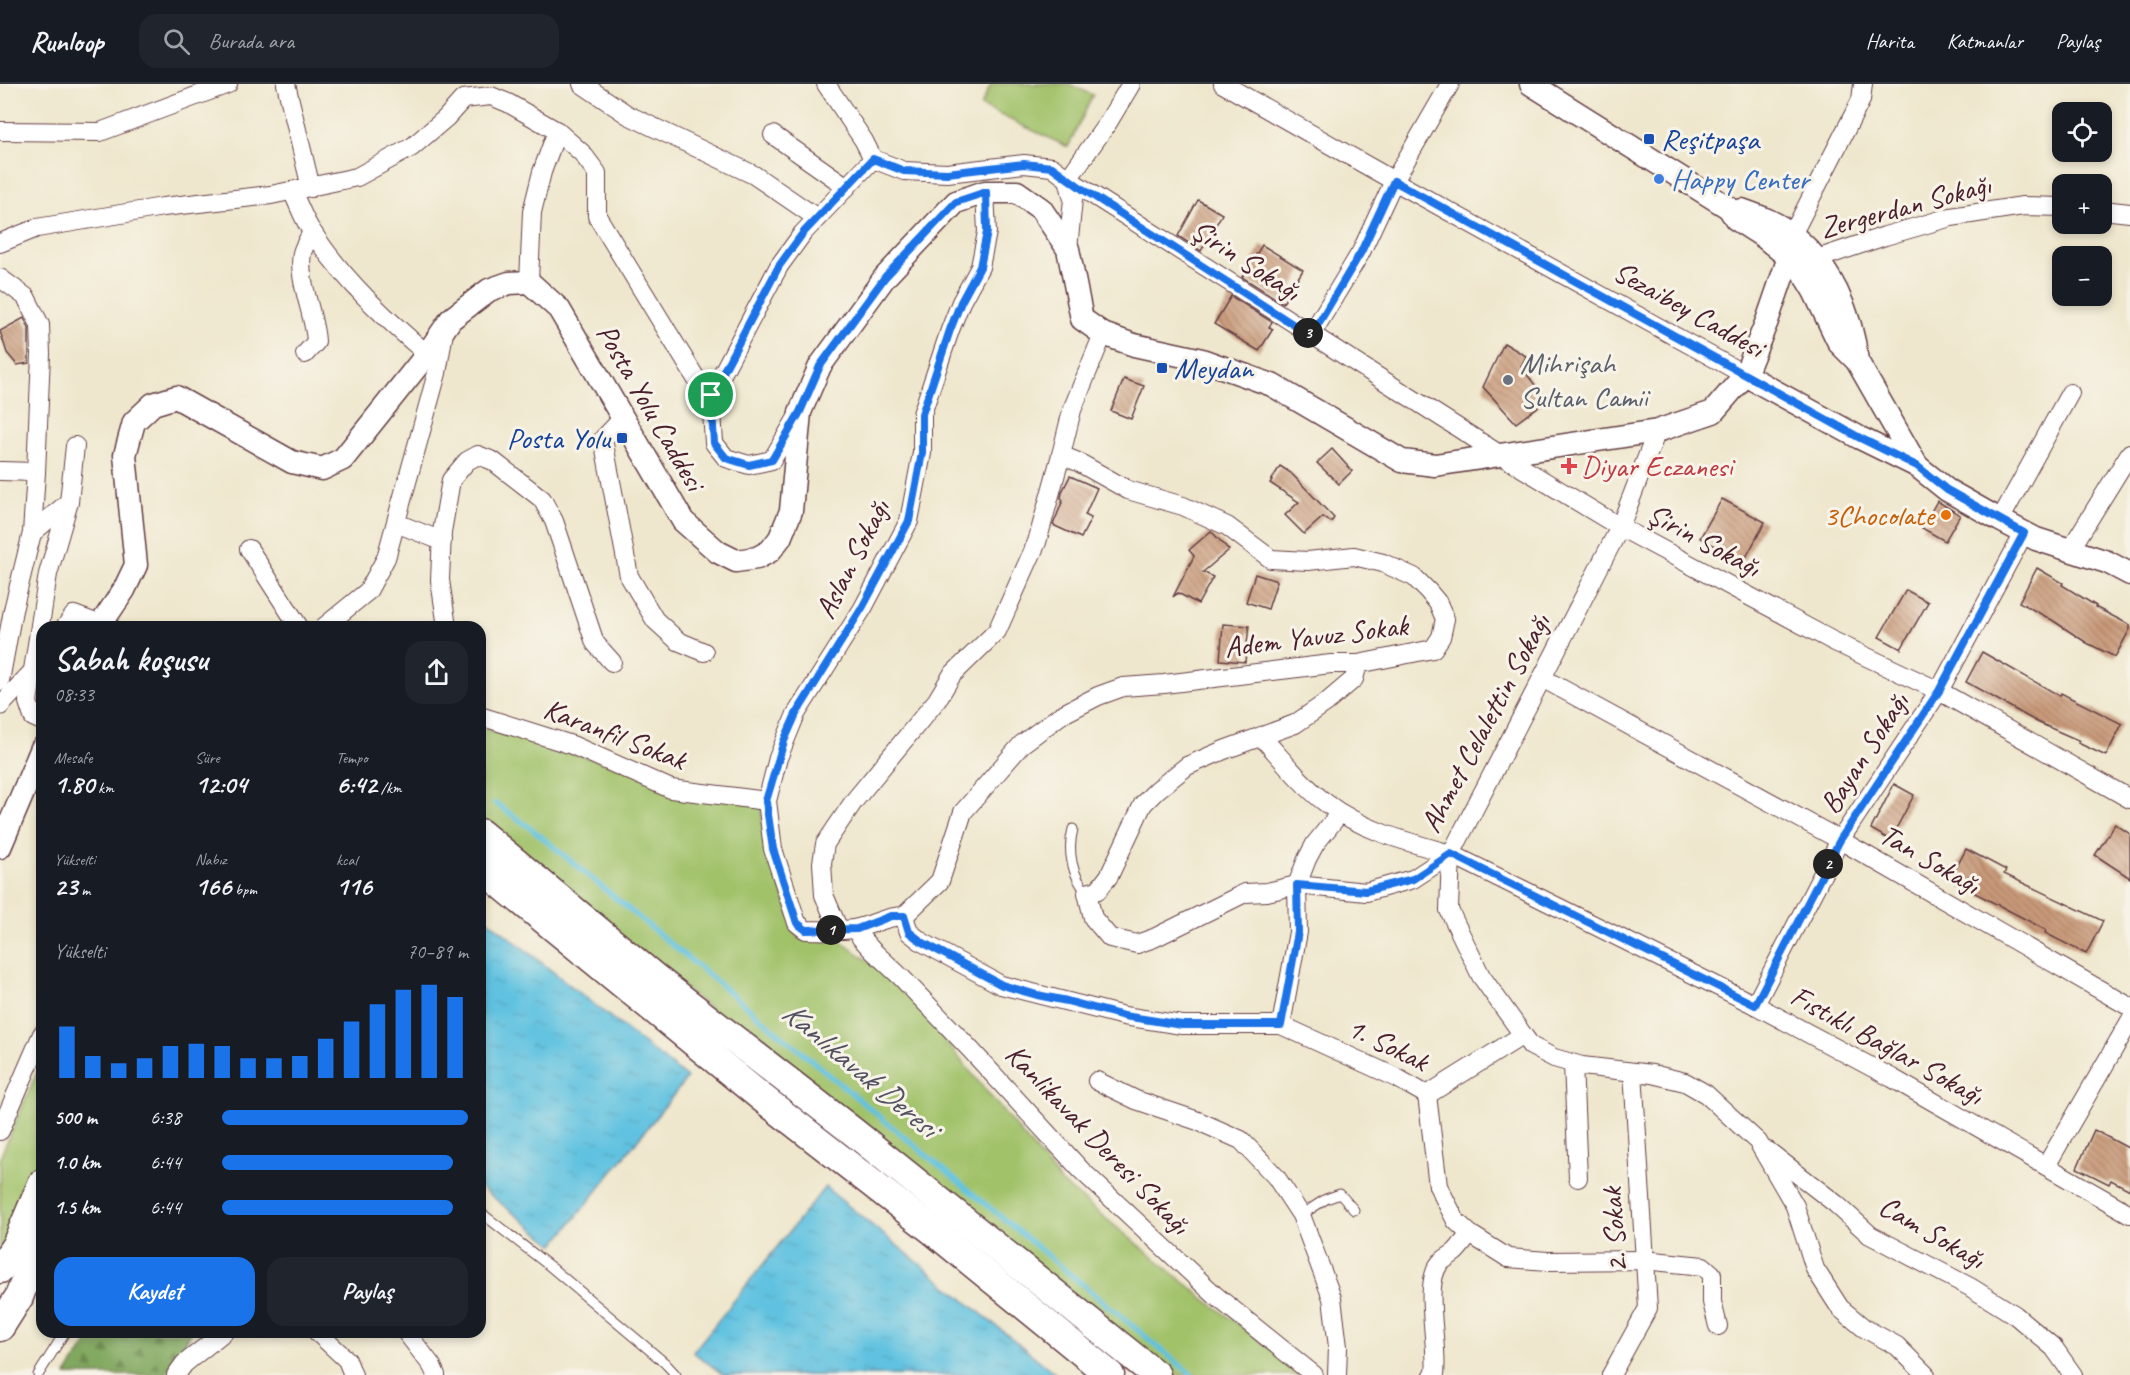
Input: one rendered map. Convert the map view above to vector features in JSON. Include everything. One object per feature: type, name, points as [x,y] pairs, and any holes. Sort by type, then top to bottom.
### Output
[{"type":"main road","points":[[486,838],[670,990],[865,1141],[1156,1375]]},
{"type":"main road","points":[[486,872],[761,1097],[932,1230],[1110,1375]]},
{"type":"main road","points":[[0,1269],[16,1245],[36,1198]]},
{"type":"main road","points":[[0,1327],[24,1286],[36,1253]]},
{"type":"street","points":[[0,131],[100,132],[228,84]]},
{"type":"street","points":[[286,84],[311,188]]},
{"type":"street","points":[[582,84],[628,115],[754,175],[817,218]]},
{"type":"street","points":[[800,412],[772,460],[749,465],[726,458],[714,443],[711,395],[779,266],[803,233],[873,159],[864,141],[826,84]]},
{"type":"street","points":[[1068,249],[1073,199],[1068,179],[1107,124],[1131,84]]},
{"type":"street","name":"Sezaibey Caddesi","points":[[1223,84],[1744,375],[1917,466],[1947,490],[2024,533],[2107,562],[2130,574]]},
{"type":"street","points":[[1311,336],[1361,252],[1394,181],[1450,84]]},
{"type":"street","points":[[1531,84],[1729,208],[1736,219],[1764,237],[1799,254],[1839,343],[1857,361],[1917,466]]},
{"type":"street","points":[[1799,254],[1861,100],[1863,84]]},
{"type":"street","points":[[0,243],[37,228],[163,207],[292,192],[357,177],[412,147],[446,118],[463,99],[491,96],[557,131],[582,153],[597,174],[597,216],[697,380],[711,395]]},
{"type":"street","points":[[103,621],[124,590],[136,565],[125,456],[134,422],[153,404],[176,397],[292,462],[322,469],[343,459],[427,354],[451,320],[489,290],[509,283],[529,282],[532,212],[542,172],[557,131]]},
{"type":"street","points":[[773,135],[847,187]]},
{"type":"street","name":"Şirin Sokağı","points":[[873,159],[904,171],[947,173],[1024,164],[1052,167],[1311,336],[1620,527],[1833,641],[1939,691],[2130,799]]},
{"type":"street","points":[[292,192],[312,232],[347,277],[391,324],[427,354]]},
{"type":"street","name":"Posta Yolu Caddesi","points":[[529,282],[559,309],[683,521],[718,552],[736,561],[757,558],[770,552],[780,538],[790,511],[800,412],[820,366],[885,277],[956,202],[986,192],[1017,192],[1041,209],[1068,249],[1082,320],[1104,334],[1134,345],[1203,360],[1272,385],[1402,461],[1435,465],[1657,431],[1713,412],[1744,375],[1799,254]]},
{"type":"street","name":"Aslan Sokağı","points":[[766,801],[781,749],[796,714],[862,608],[909,521],[922,453],[922,414],[961,302],[980,267],[987,232],[986,192]]},
{"type":"street","name":"Zergerdan Sokağı","points":[[1799,254],[1951,218],[2023,206],[2052,207]]},
{"type":"street","points":[[2112,211],[2130,213]]},
{"type":"street","points":[[305,354],[316,342],[302,265],[302,254],[312,232]]},
{"type":"street","points":[[0,278],[26,297],[40,326],[32,534],[13,610],[0,681]]},
{"type":"street","points":[[331,621],[368,591],[386,558],[437,373],[444,329]]},
{"type":"street","points":[[848,929],[824,895],[822,863],[825,843],[854,801],[937,700],[952,675],[997,631],[1037,542],[1072,410],[1104,334]]},
{"type":"street","points":[[2000,520],[2070,393]]},
{"type":"street","points":[[1860,438],[1886,411]]},
{"type":"street","points":[[623,418],[603,439],[629,576],[655,620],[678,641],[704,652]]},
{"type":"street","name":"Ahmet Celalettin Sokağı","points":[[1087,893],[1093,918],[1110,938],[1137,944],[1154,938],[1245,893],[1297,885],[1366,891],[1413,879],[1451,854],[1620,527],[1657,431]]},
{"type":"street","points":[[43,621],[48,574],[69,502],[75,446]]},
{"type":"street","points":[[2070,550],[2130,453]]},
{"type":"street","points":[[446,621],[440,580],[442,541],[452,480],[467,461],[478,456],[493,461],[542,499],[554,522],[595,643],[612,662]]},
{"type":"street","name":"Adem Yavuz Sokak","points":[[904,916],[940,881],[963,812],[1022,744],[1061,715],[1098,696],[1123,687],[1331,664],[1358,664],[1433,649],[1441,637],[1445,619],[1438,603],[1414,578],[1383,563],[1354,556],[1308,561],[1270,560],[1227,526],[1183,506],[1128,490],[1078,462],[1061,456]]},
{"type":"street","points":[[0,471],[36,472]]},
{"type":"street","points":[[32,534],[69,502]]},
{"type":"street","points":[[396,523],[442,541]]},
{"type":"street","name":"Bayan Sokağı","points":[[1755,1005],[1840,840],[1939,691],[2024,533]]},
{"type":"street","points":[[249,549],[295,621]]},
{"type":"street","points":[[70,621],[75,615],[89,621]]},
{"type":"street","points":[[1087,893],[1098,890],[1109,876],[1143,804],[1157,790],[1187,766],[1295,724],[1327,702],[1354,679],[1358,664]]},
{"type":"street","points":[[0,706],[36,666]]},
{"type":"street","points":[[36,672],[28,702],[33,717],[36,718]]},
{"type":"street","name":"Tan Sokağı","points":[[1542,678],[1840,840],[2130,1007]]},
{"type":"street","name":"Karanfil Sokak","points":[[486,718],[572,745],[671,789],[766,801]]},
{"type":"street","name":"Fıstıklı Bağlar Sokağı","points":[[1261,736],[1316,794],[1340,813],[1370,828],[1407,842],[1451,854],[1755,1005],[1892,1078],[2130,1214]]},
{"type":"street","points":[[0,847],[36,762]]},
{"type":"street","points":[[766,801],[773,849],[797,923],[806,930],[848,929],[891,916],[904,916]]},
{"type":"street","points":[[1281,1025],[1298,932],[1297,885],[1311,852],[1340,813]]},
{"type":"street","points":[[1451,854],[1449,910],[1481,976],[1531,1046],[1554,1058],[1573,1064],[1652,1074],[1685,1082],[1707,1094],[1758,1142],[1795,1206],[1815,1269],[1840,1308],[1864,1328],[1897,1346],[1926,1375]]},
{"type":"street","name":"1. Sokak","points":[[904,916],[909,932],[922,942],[1002,985],[1124,1016],[1182,1025],[1281,1025],[1395,1077],[1427,1095],[1438,1186],[1456,1221],[1470,1234],[1508,1258],[1548,1261],[1644,1260],[1703,1266],[1712,1274],[1712,1302],[1718,1326]]},
{"type":"street","name":"Kanlikavak Deresi Sokağı","points":[[848,929],[866,944],[969,1048],[1082,1170],[1216,1296],[1314,1375]]},
{"type":"street","points":[[2046,1166],[2130,1021]]},
{"type":"street","points":[[1427,1095],[1523,1035]]},
{"type":"street","points":[[0,1131],[36,1048]]},
{"type":"street","points":[[1573,1064],[1578,1178]]},
{"type":"street","name":"2. Sokak","points":[[1611,1375],[1648,1308],[1634,1072]]},
{"type":"street","points":[[1097,1081],[1136,1100],[1197,1121],[1240,1140],[1276,1177],[1301,1215],[1332,1298],[1338,1347],[1337,1375]]},
{"type":"street","name":"Cam Sokağı","points":[[1758,1142],[1836,1204],[1870,1235],[1970,1287],[2015,1315],[2054,1348],[2073,1375]]},
{"type":"street","points":[[1433,1375],[1437,1360],[1432,1284],[1439,1264],[1456,1251],[1470,1234]]},
{"type":"street","points":[[176,1375],[184,1364],[216,1338]]},
{"type":"street","points":[[323,1338],[347,1360],[353,1375]]},
{"type":"street","points":[[411,1338],[436,1375]]},
{"type":"lane","points":[[1073,829],[1071,860],[1078,882],[1087,893]]},
{"type":"lane","points":[[1301,1215],[1326,1199],[1340,1194],[1354,1209]]},
{"type":"lane","points":[[486,1217],[552,1268],[665,1363],[676,1375]]},
{"type":"lane","points":[[38,1375],[61,1338]]},
{"type":"green space","points":[[991,84],[1069,84],[1093,95],[1068,147],[981,106]]},
{"type":"green space","points":[[486,729],[761,807],[765,841],[798,938],[842,942],[895,980],[1061,1182],[1206,1300],[1306,1375],[1166,1375],[486,829]]},
{"type":"green space","points":[[36,1075],[36,1176],[0,1258],[0,1158]]},
{"type":"green space","points":[[90,1338],[188,1338],[165,1375],[66,1375]]},
{"type":"water","points":[[486,919],[687,1078],[554,1245],[486,1192]]},
{"type":"water","points":[[825,1187],[1057,1375],[724,1375],[693,1352]]},
{"type":"building","points":[[1198,200],[1222,214],[1201,251],[1178,236]]},
{"type":"building","points":[[1262,245],[1303,270],[1283,303],[1242,277]]},
{"type":"building","points":[[1231,296],[1272,322],[1269,327],[1273,329],[1259,351],[1214,324]]},
{"type":"building","points":[[24,318],[29,328],[29,363],[17,365],[7,353],[0,331]]},
{"type":"building","name":"Mihrişah Sultan Camii","points":[[1504,343],[1526,356],[1521,367],[1547,400],[1516,423],[1483,387]]},
{"type":"building","points":[[1124,379],[1144,386],[1131,419],[1111,411]]},
{"type":"building","points":[[1332,449],[1352,471],[1339,484],[1317,463]]},
{"type":"building","points":[[1280,466],[1291,473],[1334,518],[1331,522],[1323,517],[1304,534],[1285,515],[1299,502],[1270,483]]},
{"type":"building","points":[[1070,476],[1097,488],[1085,515],[1091,518],[1081,538],[1053,525],[1063,500],[1062,492]]},
{"type":"building","points":[[1722,499],[1765,522],[1744,561],[1700,538]]},
{"type":"building","points":[[1937,501],[1960,515],[1945,541],[1922,528]]},
{"type":"building","points":[[1211,531],[1229,550],[1203,572],[1213,577],[1198,604],[1178,593],[1173,597],[1194,556],[1189,550]]},
{"type":"building","points":[[2037,568],[2063,583],[2062,585],[2095,607],[2130,625],[2115,657],[2019,602]]},
{"type":"building","points":[[1255,574],[1277,581],[1268,609],[1246,602]]},
{"type":"building","points":[[1906,590],[1928,602],[1901,649],[1879,637]]},
{"type":"building","points":[[1223,624],[1249,626],[1245,662],[1220,660]]},
{"type":"building","points":[[1982,652],[2060,696],[2061,693],[2122,724],[2106,756],[2078,743],[2080,741],[2037,722],[1966,682]]},
{"type":"building","points":[[1894,784],[1914,795],[1890,840],[1871,829]]},
{"type":"building","points":[[2115,824],[2130,834],[2130,878],[2095,855]]},
{"type":"building","points":[[1966,849],[2006,870],[2004,874],[2103,921],[2086,954],[2045,933],[2046,930],[1950,880]]},
{"type":"building","points":[[2094,1130],[2130,1149],[2130,1190],[2111,1180],[2109,1184],[2077,1168]]},
{"type":"waterway","name":"Kanlıkavak Deresi","points":[[495,803],[532,829],[1192,1375]]},
{"type":"place","name":"Reşitpaşa","points":[[1649,139]]},
{"type":"place","name":"Happy Center","points":[[1659,179]]},
{"type":"place","name":"Meydan","points":[[1162,368]]},
{"type":"place","name":"Mihrişah Sultan Camii","points":[[1508,380]]},
{"type":"place","name":"Posta Yolu","points":[[622,438]]},
{"type":"place","name":"Diyar Eczanesi","points":[[1569,466]]},
{"type":"place","name":"3Chocolate","points":[[1946,515]]},
{"type":"route","points":[[873,159],[904,171],[947,173],[1024,164],[1052,167],[1311,336],[1361,252],[1394,181],[1860,438],[1917,466],[1947,490],[2024,533],[1939,691],[1840,840],[1755,1005],[1451,854],[1413,879],[1366,891],[1297,885],[1298,932],[1281,1025],[1182,1025],[1124,1016],[1002,985],[922,942],[909,932],[904,916],[891,916],[857,929],[806,930],[801,928],[797,923],[773,849],[766,801],[784,741],[796,714],[862,608],[909,521],[922,453],[922,414],[961,302],[980,267],[987,232],[986,192],[956,202],[885,277],[820,366],[800,412],[772,460],[749,465],[726,458],[714,443],[711,395],[779,266],[803,233],[873,159]]}]
